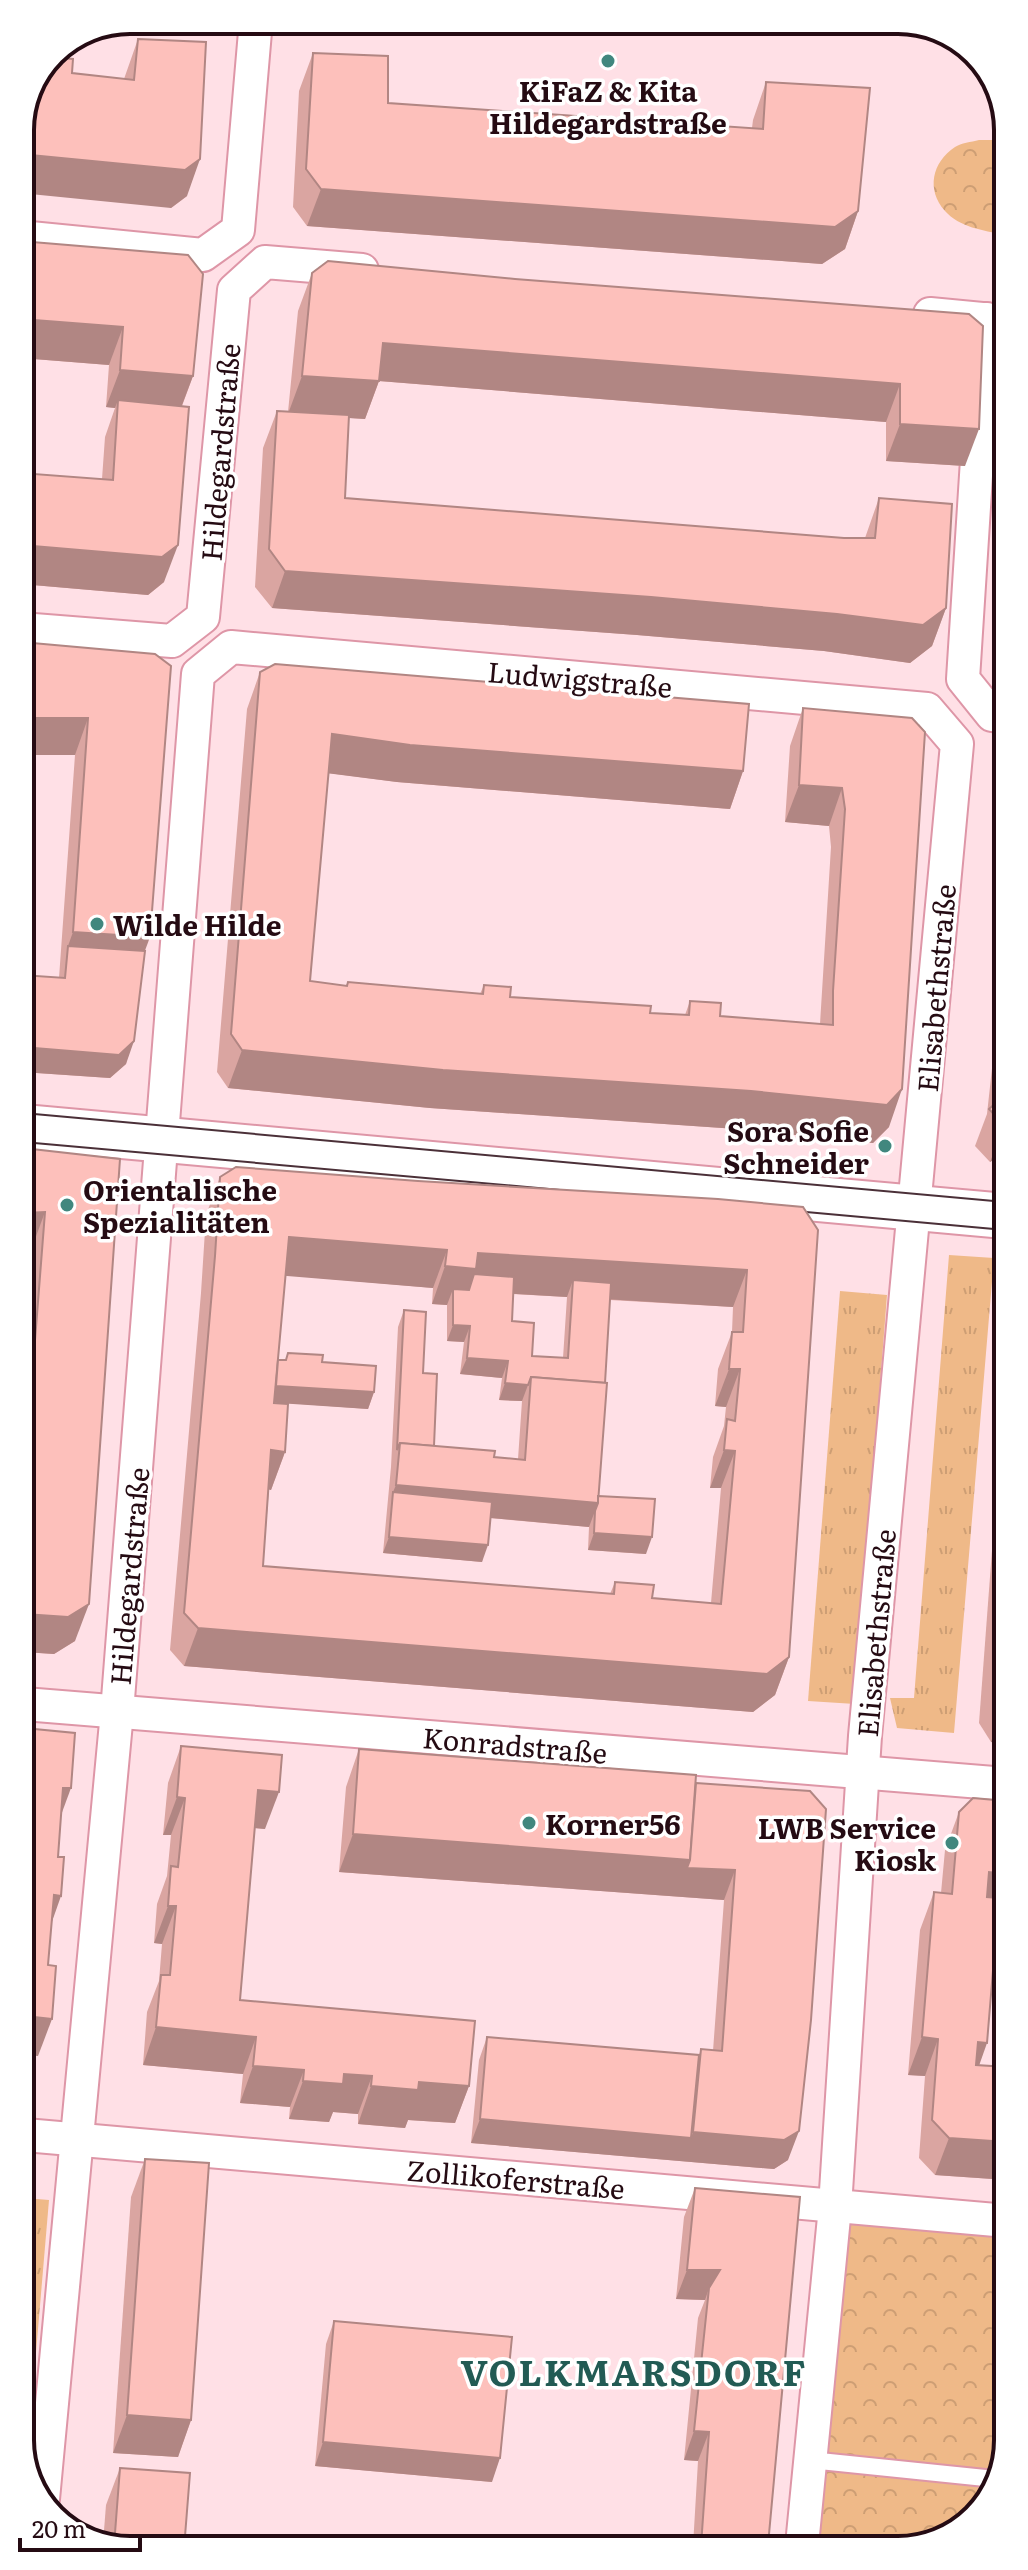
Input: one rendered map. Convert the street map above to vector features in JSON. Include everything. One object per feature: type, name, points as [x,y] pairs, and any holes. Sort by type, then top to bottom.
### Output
[{"type":"main road","points":[[34,1128],[994,1215]]},
{"type":"street","points":[[34,238],[203,255],[238,230],[255,34]]},
{"type":"street","name":"Hildegardstraße","points":[[34,630],[172,641],[203,617],[234,290],[265,262],[392,272]]},
{"type":"street","points":[[898,311],[994,320],[963,679],[994,715]]},
{"type":"street","name":"Ludwigstraße","points":[[215,660],[231,647],[927,709],[943,727]]},
{"type":"street","name":"Hildegardstraße","points":[[45,2483],[117,1712],[198,674],[215,660]]},
{"type":"street","name":"Elisabethstraße","points":[[803,2536],[835,2207],[863,1772],[957,744],[943,727]]},
{"type":"street","name":"Konradstraße","points":[[34,1705],[994,1783]]},
{"type":"street","name":"Zollikoferstraße","points":[[34,2136],[994,2220]]},
{"type":"lane","points":[[810,2460],[986,2478]]},
{"type":"green space","points":[[979,140],[994,140],[994,232],[957,221],[945,211],[935,194],[937,168],[947,153],[957,146]]},
{"type":"green space","points":[[949,1255],[994,1258],[954,1733],[897,1728],[890,1698],[914,1698]]},
{"type":"green space","points":[[840,1291],[887,1295],[855,1704],[808,1701]]},
{"type":"green space","points":[[34,2199],[49,2200],[34,2376]]},
{"type":"green space","points":[[835,2207],[994,2220],[994,2440],[991,2465],[978,2493],[956,2516],[929,2531],[898,2536],[803,2536]]},
{"type":"building","points":[[138,39],[206,42],[200,159],[185,170],[34,155],[37,105],[54,72],[67,58],[73,59],[72,73],[134,80]]},
{"type":"building","points":[[313,53],[388,56],[388,103],[763,129],[766,82],[870,88],[858,211],[835,227],[321,189],[306,169]]},
{"type":"building","points":[[34,242],[188,255],[203,274],[193,376],[120,370],[123,327],[34,320]]},
{"type":"building","points":[[328,261],[515,279],[969,314],[983,326],[979,429],[900,424],[900,384],[383,343],[379,381],[302,376],[312,273]]},
{"type":"building","points":[[118,400],[189,407],[178,545],[162,557],[34,546],[34,474],[113,480]]},
{"type":"building","points":[[277,411],[349,415],[345,498],[844,538],[875,538],[879,498],[952,504],[946,608],[923,625],[651,597],[285,571],[269,549]]},
{"type":"building","points":[[34,643],[155,654],[171,666],[150,937],[73,932],[88,718],[34,718]]},
{"type":"building","points":[[275,664],[749,704],[743,771],[410,745],[332,734],[310,981],[483,994],[484,985],[511,987],[510,997],[651,1006],[650,1013],[689,1015],[690,1001],[721,1003],[720,1016],[833,1025],[845,809],[842,788],[799,785],[803,708],[912,718],[925,732],[902,1089],[887,1105],[751,1091],[443,1070],[242,1050],[231,1034],[260,672]]},
{"type":"building","points":[[68,946],[145,951],[134,1041],[119,1055],[34,1048],[34,976],[65,978]]},
{"type":"building","points":[[34,1149],[120,1159],[89,1604],[68,1617],[34,1615],[34,1353],[45,1212],[34,1212]]},
{"type":"building","points":[[236,1167],[803,1207],[818,1230],[789,1657],[767,1674],[198,1628],[184,1613],[220,1177]],"holes":[[[289,1237],[447,1250],[445,1266],[476,1269],[478,1253],[747,1270],[743,1332],[732,1332],[729,1369],[740,1369],[735,1421],[727,1419],[724,1450],[735,1451],[721,1604],[652,1598],[654,1585],[615,1582],[614,1594],[263,1566],[271,1450],[285,1452],[288,1404],[274,1403]]]},
{"type":"building","points":[[474,1274],[514,1277],[512,1321],[534,1323],[532,1356],[568,1358],[573,1280],[611,1283],[605,1383],[531,1377],[528,1385],[505,1383],[508,1361],[467,1358],[470,1326],[453,1325],[453,1289],[469,1290]]},
{"type":"building","points":[[404,1310],[426,1312],[423,1373],[437,1374],[434,1446],[400,1443],[397,1450]]},
{"type":"building","points":[[288,1353],[323,1355],[322,1362],[376,1366],[374,1392],[276,1386],[278,1360],[286,1360]]},
{"type":"building","points":[[531,1377],[607,1383],[598,1503],[396,1485],[400,1443],[495,1451],[494,1457],[525,1460]]},
{"type":"building","points":[[393,1492],[492,1502],[488,1545],[389,1537]]},
{"type":"building","points":[[598,1496],[655,1499],[652,1537],[594,1533]]},
{"type":"building","points":[[34,1729],[75,1733],[71,1788],[63,1788],[58,1857],[64,1857],[61,1896],[54,1895],[48,1965],[56,1966],[52,2019],[35,2017],[34,2027]]},
{"type":"building","points":[[181,1746],[282,1755],[279,1792],[258,1790],[240,2000],[475,2021],[469,2086],[419,2082],[418,2090],[371,2086],[372,2076],[344,2074],[343,2084],[303,2081],[304,2070],[253,2066],[256,2037],[156,2027],[161,1975],[170,1975],[176,1906],[168,1906],[171,1866],[178,1867],[185,1798],[177,1797]]},
{"type":"building","points":[[359,1749],[696,1775],[690,1860],[353,1834]]},
{"type":"building","points":[[696,1783],[810,1791],[826,1809],[811,2020],[799,2131],[784,2140],[693,2132],[701,2049],[722,2051],[735,1870],[687,1868]]},
{"type":"building","points":[[973,1798],[994,1800],[994,1873],[989,1872],[987,1897],[994,1898],[994,1958],[987,2043],[978,2042],[976,2065],[994,2066],[994,2141],[949,2138],[932,2120],[938,2039],[922,2037],[934,1892],[952,1894],[959,1812]]},
{"type":"building","points":[[487,2037],[699,2055],[691,2138],[480,2119]]},
{"type":"building","points":[[145,2159],[209,2163],[191,2420],[127,2415]]},
{"type":"building","points":[[695,2188],[800,2197],[769,2536],[702,2536],[709,2432],[694,2431],[709,2288],[720,2270],[687,2270]]},
{"type":"building","points":[[334,2321],[512,2337],[500,2458],[323,2442]]},
{"type":"building","points":[[120,2468],[190,2473],[185,2536],[115,2535]]},
{"type":"tram line","points":[[34,1114],[994,1201]]},
{"type":"tram line","points":[[34,1143],[560,1190]]},
{"type":"tram line","points":[[784,1210],[994,1229]]},
{"type":"place","name":"KiFaZ & Kita Hildegardstraße","points":[[608,61]]},
{"type":"place","name":"Wilde Hilde","points":[[97,924]]},
{"type":"place","name":"Sora Sofie Schneider","points":[[885,1146]]},
{"type":"place","name":"Orientalische Spezialitäten","points":[[67,1205]]},
{"type":"place","name":"Korner56","points":[[529,1823]]},
{"type":"place","name":"LWB Service Kiosk","points":[[952,1843]]},
{"type":"district","name":"VOLKMARSDORF","points":[[634,2370]]}]
